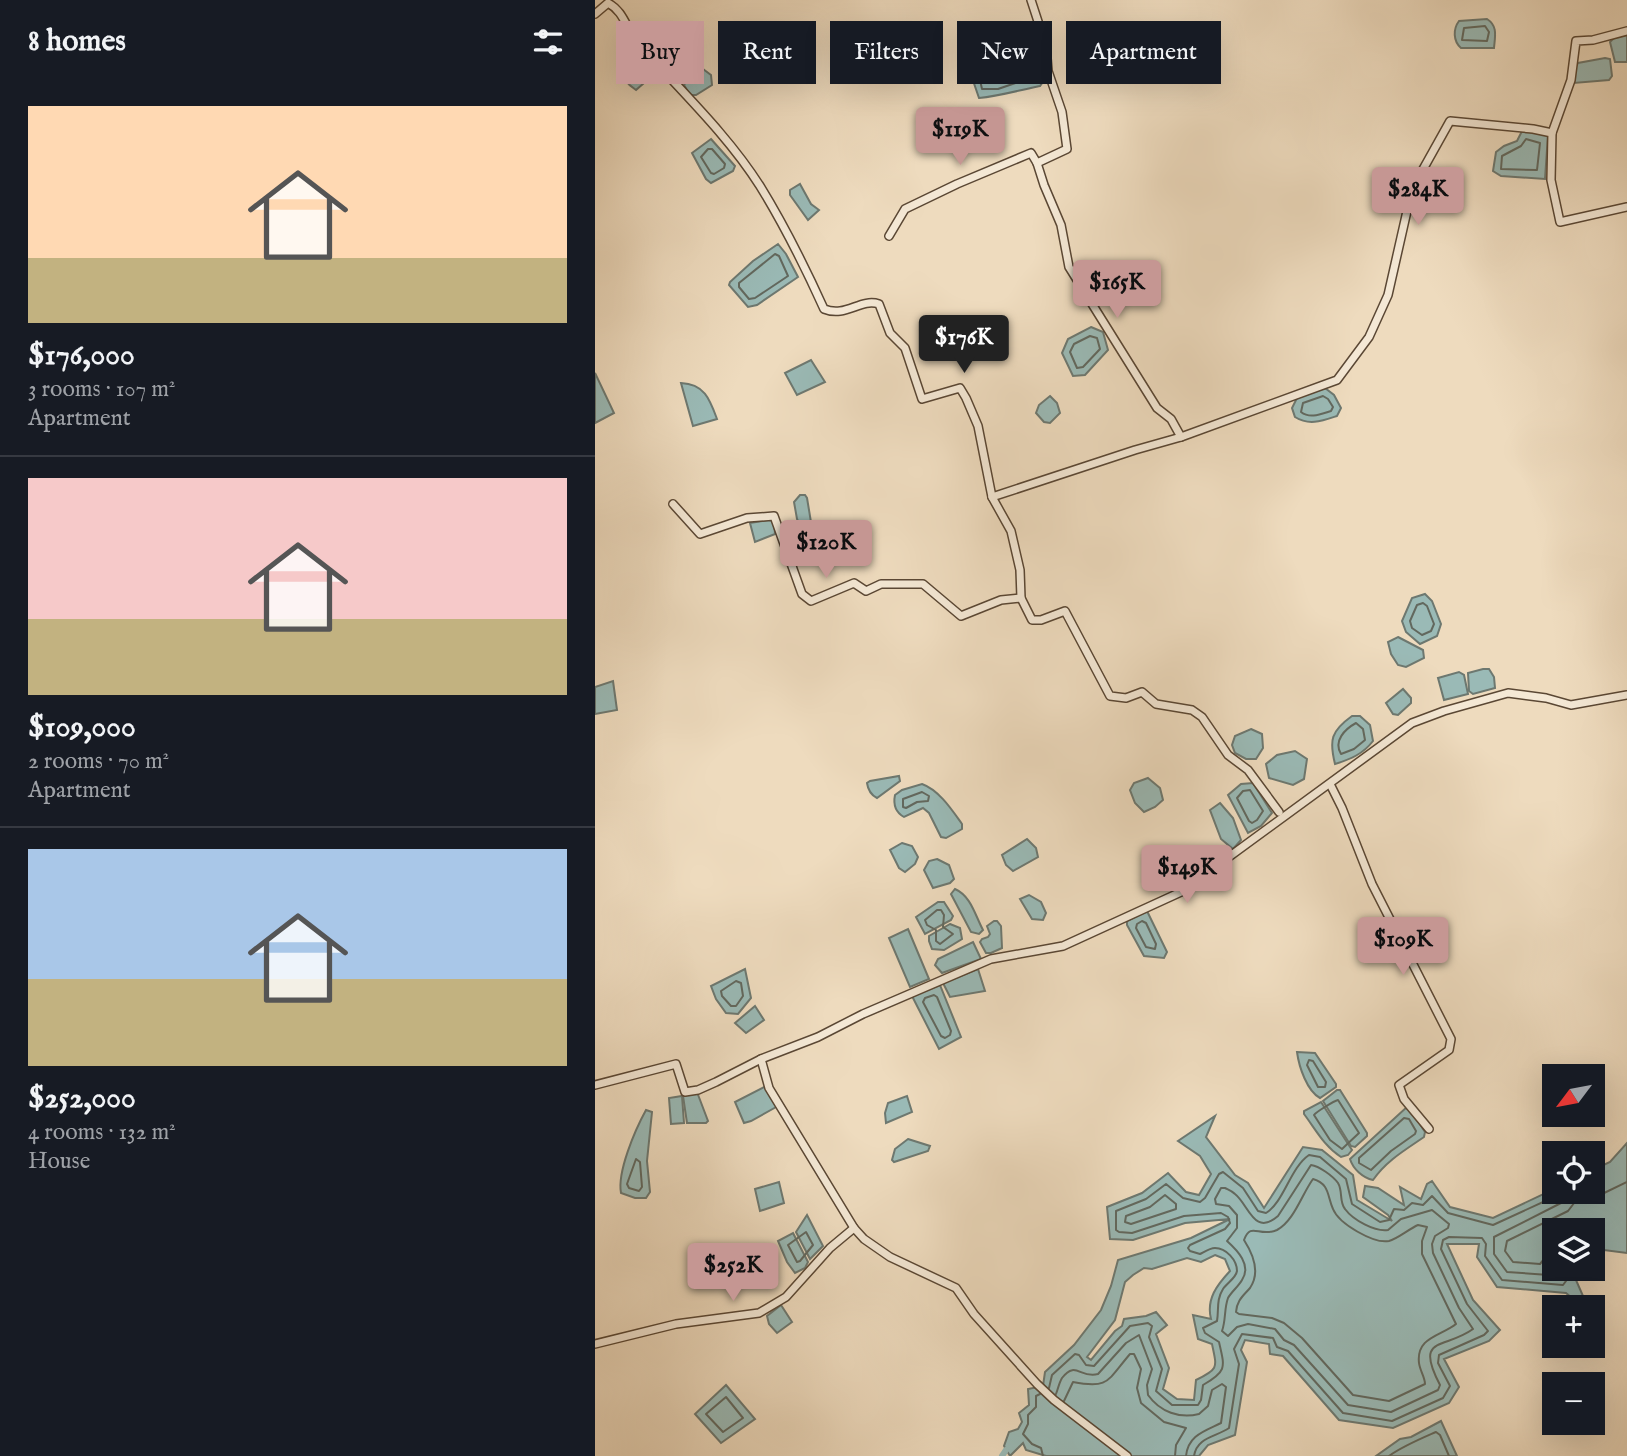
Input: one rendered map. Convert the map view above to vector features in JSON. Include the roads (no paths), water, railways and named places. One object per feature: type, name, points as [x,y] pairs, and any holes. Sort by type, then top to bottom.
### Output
[{"type":"street","points":[[1031,0],[1046,46],[1048,71],[1062,112],[1067,149],[1038,163]]},
{"type":"street","points":[[595,14],[608,3],[618,9],[636,41],[732,149],[759,185],[803,263],[824,309],[833,312],[846,311],[871,302],[879,304],[890,333],[905,348],[922,399],[960,388],[978,426],[992,497],[1011,531],[1020,570],[1021,598],[1033,620],[1065,611],[1110,696],[1126,698],[1142,692],[1156,704],[1192,710],[1202,717],[1228,755],[1248,770],[1279,812]]},
{"type":"street","points":[[1627,31],[1593,40],[1576,41],[1571,80],[1552,133],[1551,180],[1560,222],[1627,207]]},
{"type":"street","points":[[992,497],[1181,437],[1338,380],[1369,337],[1388,295],[1412,189],[1450,121],[1552,133]]},
{"type":"street","points":[[889,236],[905,208],[1031,153],[1038,163],[1061,225],[1069,267],[1157,408],[1171,419],[1181,437]]},
{"type":"street","points":[[673,504],[700,534],[747,518],[775,516],[802,594],[810,601],[854,583],[866,591],[881,584],[923,584],[961,616],[1001,600],[1021,598]]},
{"type":"street","points":[[595,1085],[676,1064],[685,1092],[698,1090],[761,1059],[818,1037],[863,1014],[991,959],[1063,946],[1181,892],[1412,723],[1444,710],[1508,693],[1546,698],[1571,705],[1627,695]]},
{"type":"street","points":[[1330,784],[1372,884],[1451,1039],[1449,1050],[1399,1085],[1404,1099],[1429,1129]]},
{"type":"street","points":[[761,1059],[769,1088],[864,1239],[890,1257],[956,1288],[974,1314],[1037,1384],[1128,1456]]},
{"type":"street","points":[[595,1344],[665,1326],[759,1313],[786,1297],[830,1248],[854,1227]]},
{"type":"water","points":[[1487,19],[1494,28],[1494,48],[1461,48],[1455,35],[1459,21]]},
{"type":"water","points":[[1627,34],[1627,62],[1615,62],[1610,42]]},
{"type":"water","points":[[1610,59],[1612,76],[1609,80],[1574,83],[1578,63]]},
{"type":"water","points":[[704,70],[711,75],[712,85],[696,95],[690,95],[684,85],[704,84]]},
{"type":"water","points":[[629,84],[643,84],[636,90]]},
{"type":"water","points":[[974,84],[1041,84],[1040,86],[979,98]]},
{"type":"water","points":[[1522,131],[1548,135],[1545,179],[1501,176],[1493,171],[1496,152],[1517,141]]},
{"type":"water","points":[[711,139],[735,166],[733,171],[711,183],[692,153]]},
{"type":"water","points":[[800,184],[811,204],[819,210],[808,220],[790,195],[790,190]]},
{"type":"water","points":[[778,244],[798,277],[757,305],[748,307],[729,285],[730,282],[753,261]]},
{"type":"water","points":[[1091,327],[1103,332],[1108,350],[1085,375],[1073,376],[1062,353],[1068,339]]},
{"type":"water","points":[[811,360],[825,382],[797,395],[785,373]]},
{"type":"water","points":[[595,373],[614,413],[595,423]]},
{"type":"water","points":[[681,383],[696,386],[705,394],[717,419],[693,426]]},
{"type":"water","points":[[1325,388],[1334,395],[1341,408],[1337,416],[1310,422],[1295,417],[1292,408],[1297,398]]},
{"type":"water","points":[[1050,396],[1057,403],[1060,413],[1050,423],[1044,422],[1036,413],[1039,405]]},
{"type":"water","points":[[800,495],[807,498],[811,522],[802,529],[794,502]]},
{"type":"water","points":[[774,519],[775,534],[755,542],[750,523]]},
{"type":"water","points":[[1425,594],[1432,601],[1441,624],[1437,636],[1420,644],[1406,632],[1402,621],[1412,598]]},
{"type":"water","points":[[1398,637],[1423,650],[1424,658],[1406,667],[1398,665],[1388,642]]},
{"type":"water","points":[[1489,669],[1494,677],[1495,688],[1473,694],[1469,691],[1468,673]]},
{"type":"water","points":[[1459,672],[1464,675],[1468,694],[1444,700],[1438,678]]},
{"type":"water","points":[[613,681],[617,710],[595,714],[595,687]]},
{"type":"water","points":[[1403,689],[1411,698],[1411,703],[1398,715],[1393,714],[1386,703]]},
{"type":"water","points":[[1352,716],[1360,716],[1370,725],[1373,741],[1356,755],[1335,764],[1333,737],[1340,726]]},
{"type":"water","points":[[1251,729],[1262,734],[1263,748],[1256,759],[1246,759],[1235,753],[1232,745],[1235,736]]},
{"type":"water","points":[[1295,751],[1307,759],[1304,779],[1293,785],[1269,778],[1266,764],[1277,755]]},
{"type":"water","points":[[899,776],[900,781],[877,798],[869,790],[867,783],[870,781]]},
{"type":"water","points":[[1148,778],[1160,788],[1163,800],[1144,812],[1135,803],[1130,790],[1134,783]]},
{"type":"water","points":[[1253,783],[1272,813],[1261,826],[1248,833],[1228,795],[1241,784]]},
{"type":"water","points":[[922,784],[945,801],[962,824],[962,829],[946,838],[941,837],[929,813],[923,808],[904,817],[899,813],[895,805],[895,795]]},
{"type":"water","points":[[1220,803],[1233,818],[1241,840],[1233,849],[1221,839],[1210,810]]},
{"type":"water","points":[[1027,839],[1036,848],[1038,857],[1013,871],[1006,865],[1002,855]]},
{"type":"water","points":[[902,843],[912,846],[918,857],[915,864],[905,872],[899,868],[890,850]]},
{"type":"water","points":[[937,859],[949,865],[954,879],[950,883],[933,888],[924,870],[929,861]]},
{"type":"water","points":[[955,889],[965,896],[972,906],[983,930],[979,934],[971,932],[951,894]]},
{"type":"water","points":[[1029,895],[1041,902],[1046,913],[1043,920],[1032,919],[1020,899]]},
{"type":"water","points":[[938,902],[944,902],[953,916],[951,920],[925,934],[916,917]]},
{"type":"water","points":[[1147,911],[1167,952],[1164,958],[1144,956],[1127,925],[1127,921]]},
{"type":"water","points":[[994,921],[1001,926],[1002,948],[986,953],[980,942],[990,934],[987,926]]},
{"type":"water","points":[[950,924],[960,928],[962,939],[944,950],[932,949],[929,936]]},
{"type":"water","points":[[908,929],[929,979],[910,987],[889,938]]},
{"type":"water","points":[[973,942],[981,959],[942,973],[935,965],[938,959]]},
{"type":"water","points":[[745,969],[751,998],[738,1014],[726,1013],[711,986]]},
{"type":"water","points":[[978,969],[985,991],[950,997],[943,983]]},
{"type":"water","points":[[940,985],[961,1037],[939,1049],[912,996]]},
{"type":"water","points":[[755,1006],[764,1020],[746,1033],[735,1023]]},
{"type":"water","points":[[1297,1052],[1315,1053],[1336,1087],[1320,1098],[1315,1095],[1304,1078]]},
{"type":"water","points":[[766,1086],[778,1106],[744,1123],[735,1102]]},
{"type":"water","points":[[1340,1090],[1367,1133],[1355,1147],[1351,1146],[1323,1101]]},
{"type":"water","points":[[697,1092],[708,1121],[687,1123],[683,1096]]},
{"type":"water","points":[[682,1096],[684,1123],[671,1124],[669,1098]]},
{"type":"water","points":[[907,1096],[912,1112],[886,1123],[888,1103]]},
{"type":"water","points":[[1321,1102],[1352,1150],[1348,1155],[1341,1157],[1330,1148],[1304,1114],[1304,1111]]},
{"type":"water","points":[[1408,1106],[1425,1132],[1424,1137],[1390,1161],[1373,1180],[1362,1175],[1350,1159]]},
{"type":"water","points":[[646,1110],[652,1112],[647,1161],[650,1192],[646,1198],[635,1198],[621,1193],[620,1184],[632,1140]]},
{"type":"water","points":[[1215,1116],[1206,1137],[1235,1175],[1248,1183],[1264,1208],[1303,1147],[1322,1150],[1353,1175],[1357,1200],[1392,1221],[1363,1197],[1365,1186],[1378,1188],[1404,1205],[1400,1187],[1421,1199],[1427,1184],[1432,1181],[1450,1207],[1493,1218],[1542,1195],[1542,1204],[1605,1204],[1605,1164],[1627,1143],[1627,1253],[1605,1250],[1605,1218],[1542,1218],[1542,1281],[1576,1281],[1583,1295],[1568,1295],[1497,1287],[1477,1257],[1479,1244],[1447,1244],[1473,1300],[1500,1330],[1489,1341],[1444,1359],[1459,1387],[1449,1403],[1393,1428],[1339,1420],[1283,1356],[1270,1354],[1269,1344],[1245,1340],[1241,1350],[1247,1362],[1235,1435],[1208,1445],[1199,1456],[1046,1456],[1026,1450],[1023,1443],[1010,1456],[1004,1446],[1009,1432],[1018,1429],[1022,1422],[1019,1413],[1029,1405],[1028,1389],[1043,1386],[1045,1372],[1074,1345],[1101,1310],[1118,1260],[1191,1238],[1230,1219],[1185,1223],[1133,1240],[1110,1239],[1107,1207],[1142,1193],[1168,1173],[1186,1192],[1199,1195],[1211,1174],[1200,1156],[1178,1141]],"holes":[[[1215,1255],[1225,1259],[1230,1271],[1211,1299],[1211,1319],[1193,1315],[1198,1339],[1212,1344],[1215,1363],[1209,1373],[1196,1380],[1194,1400],[1177,1399],[1163,1389],[1169,1368],[1156,1334],[1167,1325],[1156,1312],[1124,1319],[1122,1326],[1091,1360],[1087,1357],[1115,1320],[1125,1282],[1144,1268],[1152,1269],[1187,1258],[1201,1262]]]},
{"type":"water","points":[[908,1139],[930,1146],[928,1151],[894,1162],[892,1160],[895,1149]]},
{"type":"water","points":[[779,1182],[784,1203],[760,1211],[755,1189]]},
{"type":"water","points":[[807,1215],[823,1246],[810,1259],[796,1232]]},
{"type":"water","points":[[793,1233],[808,1262],[805,1268],[795,1273],[778,1241]]},
{"type":"water","points":[[781,1305],[792,1322],[777,1333],[769,1324],[767,1316]]},
{"type":"water","points":[[726,1385],[755,1419],[721,1443],[695,1414]]},
{"type":"water","points":[[1441,1421],[1457,1456],[1376,1456],[1400,1439],[1411,1437]]},
{"type":"waterway","points":[[1002,1456],[1006,1450]]}]
